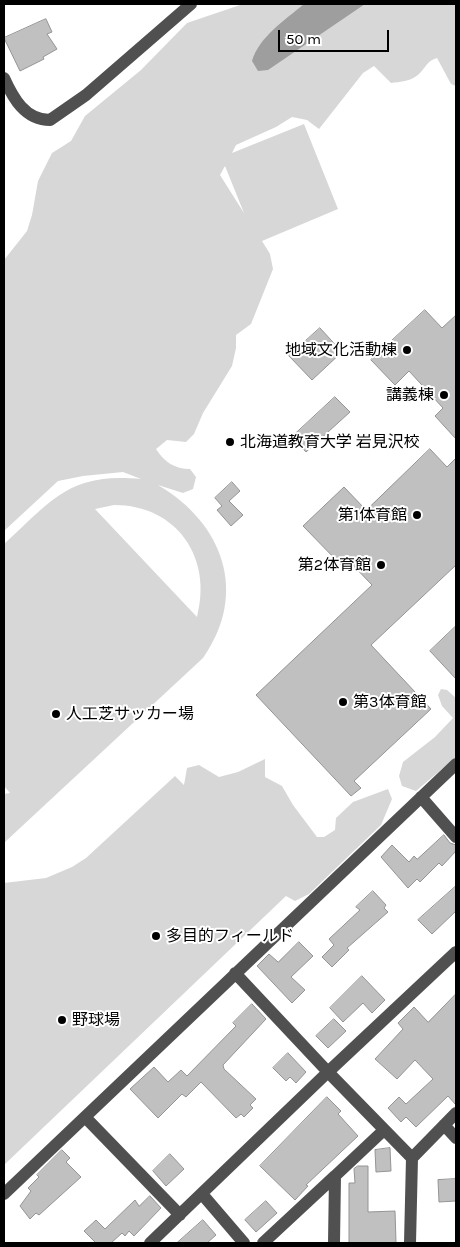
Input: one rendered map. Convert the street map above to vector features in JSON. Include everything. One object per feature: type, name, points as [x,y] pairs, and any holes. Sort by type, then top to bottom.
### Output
[{"type":"street","points":[[4,78],[10,93],[24,110],[36,118],[50,120],[86,96],[191,4]]},
{"type":"street","points":[[4,1194],[456,764]]},
{"type":"street","points":[[421,797],[456,837]]},
{"type":"street","points":[[150,1243],[456,952]]},
{"type":"street","points":[[235,973],[412,1158]]},
{"type":"street","points":[[410,1243],[412,1158],[456,1113]]},
{"type":"street","points":[[85,1116],[180,1214]]},
{"type":"street","points":[[444,1125],[456,1138]]},
{"type":"street","points":[[263,1243],[384,1130]]},
{"type":"street","points":[[334,1243],[336,1176]]},
{"type":"street","points":[[202,1194],[244,1243]]},
{"type":"shaded area","points":[[243,4],[456,4],[456,86],[451,84],[437,58],[409,80],[391,83],[374,66],[363,73],[319,129],[307,120],[292,117],[276,127],[236,145],[232,153],[304,124],[338,209],[262,241],[270,254],[273,269],[251,324],[236,335],[236,348],[232,366],[203,413],[194,434],[186,442],[167,440],[156,449],[166,461],[179,468],[190,469],[196,477],[193,489],[183,493],[158,485],[180,501],[199,519],[213,539],[222,561],[226,585],[225,609],[217,633],[203,658],[5,842],[4,794],[10,793],[4,786],[4,544],[36,514],[64,492],[97,480],[117,478],[141,479],[123,472],[83,476],[58,481],[4,531],[4,260],[27,231],[38,181],[52,153],[71,141],[85,116],[141,70],[187,23]],"holes":[[[225,166],[244,213],[220,175]],[[114,505],[136,507],[156,514],[172,525],[185,539],[194,556],[200,575],[201,595],[197,617],[95,509]]]},
{"type":"shaded area","points":[[304,4],[365,4],[268,70],[258,71],[252,61],[260,44]]},
{"type":"shaded area","points":[[441,689],[447,690],[456,698],[456,757],[416,791],[402,786],[399,776],[403,762],[435,737],[453,718],[442,706],[438,695]]},
{"type":"shaded area","points":[[265,759],[265,777],[282,786],[293,805],[317,837],[324,837],[335,830],[336,818],[353,802],[388,789],[392,799],[381,825],[309,894],[295,901],[286,896],[4,1165],[4,883],[46,878],[72,867],[86,858],[175,776],[184,785],[187,768],[199,765],[219,777],[238,772]]},
{"type":"building","points":[[46,19],[52,32],[47,34],[57,49],[43,57],[44,59],[20,71],[4,38]]},
{"type":"building","points":[[425,310],[442,328],[456,315],[456,439],[435,416],[443,408],[409,371],[395,385],[371,360]]},
{"type":"building","points":[[320,328],[342,352],[312,380],[289,356]]},
{"type":"building","points":[[335,397],[350,412],[306,452],[292,437]]},
{"type":"building","points":[[430,449],[447,467],[456,458],[456,565],[371,645],[431,709],[354,781],[361,788],[351,796],[256,695],[372,585],[347,559],[341,565],[303,526],[344,487],[366,510]]},
{"type":"building","points":[[232,482],[240,491],[229,501],[243,515],[231,526],[217,510],[222,506],[215,498]]},
{"type":"building","points":[[456,626],[456,679],[430,651]]},
{"type":"building","points":[[444,835],[450,843],[456,845],[456,851],[442,866],[439,863],[420,882],[417,879],[408,888],[381,857],[392,845],[409,862],[414,856],[417,859]]},
{"type":"building","points":[[456,886],[456,911],[432,934],[418,920]]},
{"type":"building","points":[[373,891],[386,905],[384,908],[388,912],[347,948],[349,950],[332,967],[322,957],[334,945],[329,939],[360,910],[356,907]]},
{"type":"building","points":[[299,942],[313,956],[291,977],[305,990],[292,1003],[257,966],[269,954],[278,962]]},
{"type":"building","points":[[362,976],[385,1000],[372,1013],[363,1003],[343,1022],[330,1008]]},
{"type":"building","points":[[456,994],[456,1105],[448,1096],[416,1127],[406,1117],[401,1122],[388,1108],[399,1097],[406,1104],[433,1079],[415,1060],[397,1079],[375,1059],[403,1029],[398,1023],[414,1007],[428,1022]]},
{"type":"building","points":[[252,1004],[266,1019],[223,1065],[224,1069],[256,1099],[250,1105],[253,1108],[244,1117],[241,1114],[236,1118],[201,1082],[186,1097],[182,1094],[158,1118],[130,1089],[154,1067],[168,1082],[181,1070],[187,1076],[236,1026],[233,1023]]},
{"type":"building","points":[[334,1019],[346,1031],[328,1048],[316,1036]]},
{"type":"building","points":[[288,1053],[306,1072],[296,1083],[290,1077],[286,1081],[273,1068]]},
{"type":"building","points":[[327,1097],[341,1111],[338,1114],[358,1136],[306,1185],[308,1186],[295,1200],[260,1166]]},
{"type":"building","points":[[390,1148],[391,1171],[376,1172],[375,1150]]},
{"type":"building","points":[[62,1150],[70,1158],[66,1162],[81,1177],[39,1215],[36,1213],[30,1219],[20,1206],[31,1191],[28,1188],[39,1177],[37,1175]]},
{"type":"building","points":[[170,1154],[184,1169],[166,1186],[153,1171]]},
{"type":"building","points":[[358,1166],[368,1166],[368,1212],[395,1211],[396,1243],[349,1243],[349,1183],[355,1183],[354,1169]]},
{"type":"building","points":[[456,1179],[456,1201],[439,1202],[438,1180]]},
{"type":"building","points":[[150,1196],[161,1208],[134,1236],[129,1231],[125,1236],[122,1233],[111,1243],[96,1243],[84,1231],[96,1220],[105,1229],[135,1200],[139,1206]]},
{"type":"building","points":[[266,1201],[277,1213],[256,1232],[245,1220]]},
{"type":"building","points":[[203,1220],[216,1235],[207,1243],[177,1243]]},
{"type":"place","name":"地域文化活動棟","points":[[407,350]]},
{"type":"place","name":"講義棟","points":[[444,395]]},
{"type":"place","name":"北海道教育大学 岩見沢校","points":[[230,442]]},
{"type":"place","name":"第1体育館","points":[[417,515]]},
{"type":"place","name":"第2体育館","points":[[381,565]]},
{"type":"place","name":"第3体育館","points":[[343,702]]},
{"type":"place","name":"人工芝サッカー場","points":[[56,714]]},
{"type":"place","name":"多目的フィールド","points":[[156,936]]},
{"type":"place","name":"野球場","points":[[62,1020]]}]
